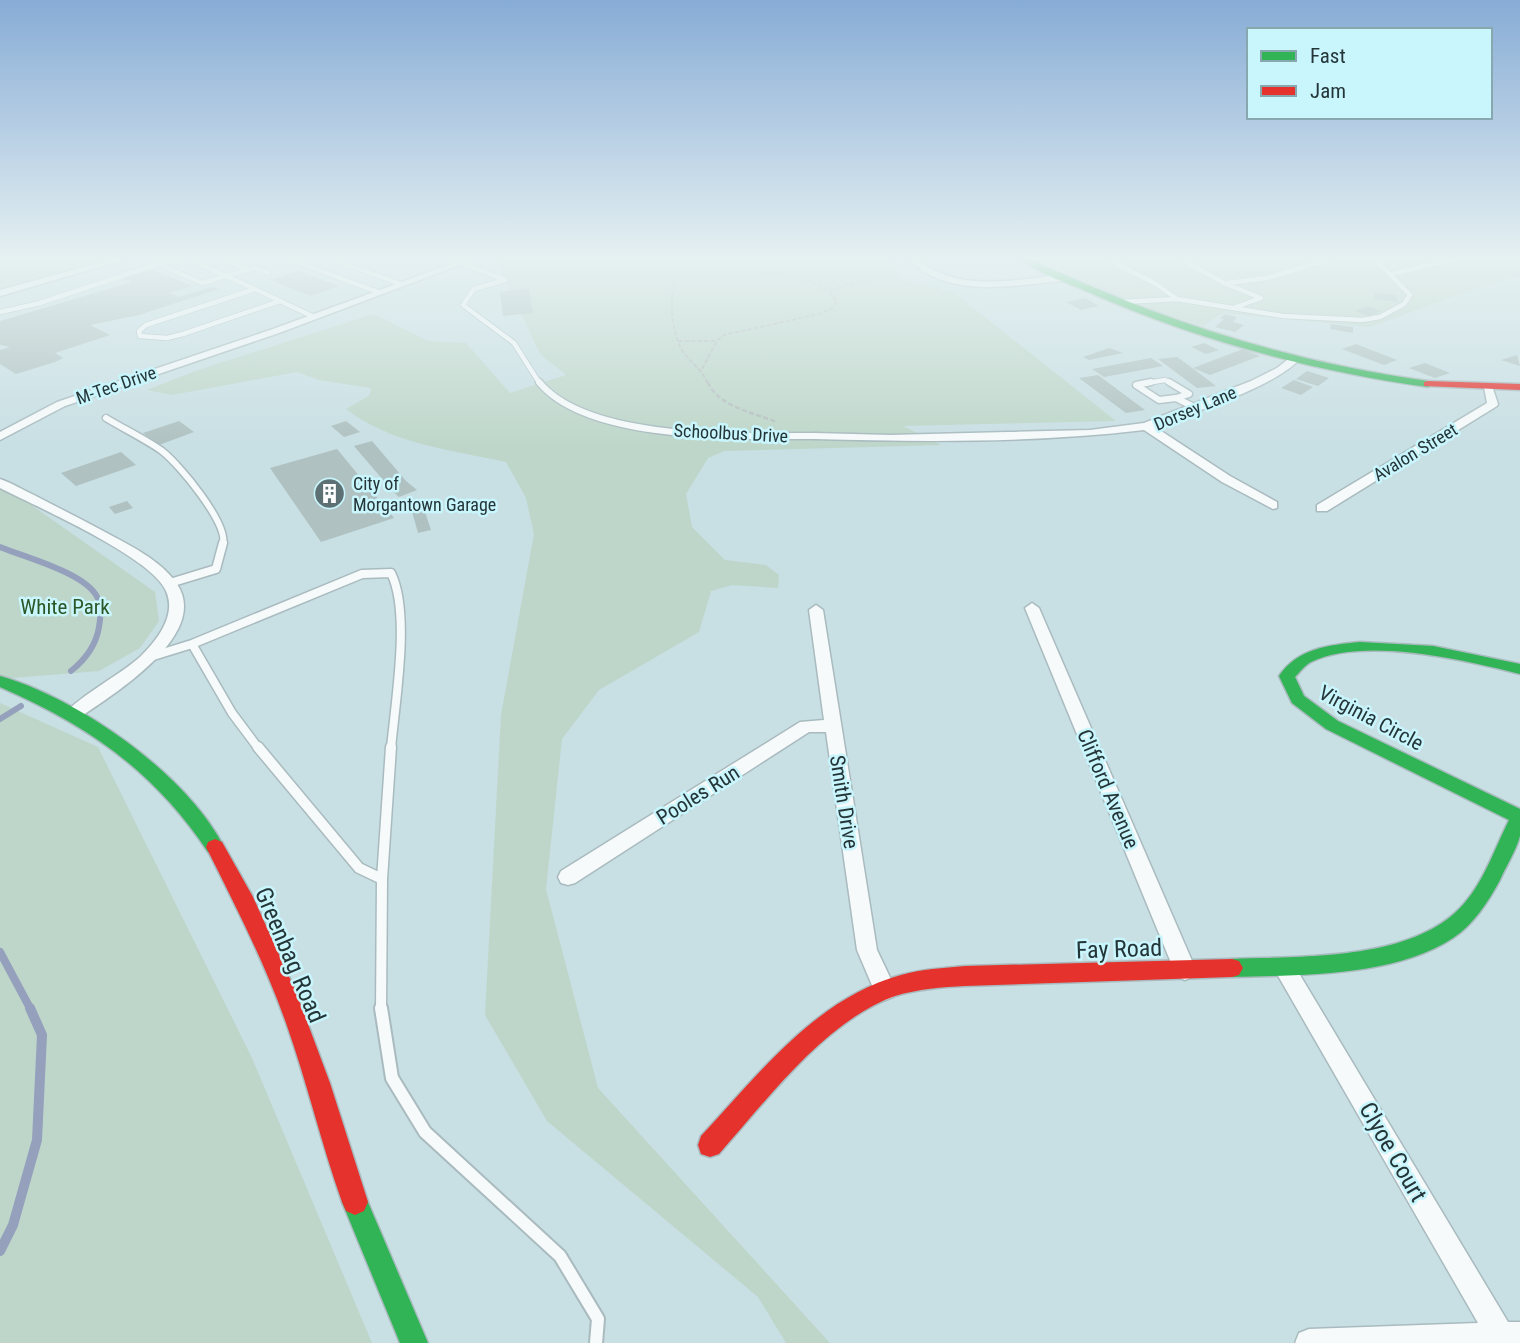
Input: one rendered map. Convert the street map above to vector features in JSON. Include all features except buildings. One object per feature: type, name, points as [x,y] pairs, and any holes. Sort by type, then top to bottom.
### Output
[{"type":"street","name":"M-Tec Drive","points":[[0,438],[61,404],[303,321]]},
{"type":"street","points":[[1171,321],[1295,359],[1394,381],[1488,389],[1520,387]]},
{"type":"street","name":"Dorsey Lane","points":[[1146,426],[1272,374],[1295,359]]},
{"type":"street","name":"Avalon Street","points":[[1322,508],[1493,404],[1488,389]]},
{"type":"street","name":"Schoolbus Drive","points":[[815,436],[890,438],[1090,433],[1146,426]]},
{"type":"street","name":"Dorsey Lane","points":[[1146,426],[1226,479],[1273,505]]},
{"type":"street","points":[[0,483],[121,548],[159,571],[170,583],[177,609],[167,634],[147,658],[73,714]]},
{"type":"street","name":"Clifford Avenue","points":[[1032,608],[1185,970]]},
{"type":"street","name":"Smith Drive","points":[[816,610],[867,950],[885,990]]},
{"type":"street","name":"Virginia Circle","points":[[1520,669],[1448,653],[1354,649],[1311,656],[1294,663],[1287,677],[1291,692],[1304,707],[1332,725],[1520,817]]},
{"type":"street","name":"Greenbag Road","points":[[0,681],[73,714],[116,741],[152,773],[194,817],[231,874],[277,975],[313,1069],[351,1191],[414,1343]]},
{"type":"street","name":"Pooles Run","points":[[568,877],[806,726],[832,726]]},
{"type":"street","name":"Fay Road","points":[[710,1145],[824,1030],[851,1007],[885,990],[953,977],[1284,967],[1391,955],[1431,943],[1455,928],[1476,906],[1520,817]]},
{"type":"street","name":"Clyoe Court","points":[[1284,967],[1511,1336]]},
{"type":"street","points":[[1309,1343],[1511,1336]]},
{"type":"lane","points":[[159,321],[146,325],[139,331],[140,336],[167,338],[222,321]]},
{"type":"lane","name":"Schoolbus Drive","points":[[482,321],[522,351],[535,379],[548,393],[573,409],[597,419],[633,426],[815,436]]},
{"type":"lane","points":[[1176,398],[1189,394],[1165,380],[1136,385],[1159,400],[1176,398],[1194,407]]},
{"type":"lane","points":[[106,418],[163,452],[184,474],[214,514],[224,539],[216,569],[170,583]]},
{"type":"lane","points":[[147,658],[192,644],[362,573],[391,573],[398,587],[401,615],[382,879],[381,1007],[392,1078],[425,1132],[560,1256],[598,1319],[596,1343]]},
{"type":"lane","points":[[192,644],[232,713],[283,780],[359,868],[382,879]]},
{"type":"path","points":[[676,321],[678,341],[702,369],[712,393],[729,404],[780,424]]},
{"type":"path","points":[[702,369],[717,341],[724,335],[789,321]]},
{"type":"path","points":[[678,341],[717,341]]},
{"type":"green space","points":[[353,321],[387,321],[428,341],[466,343],[510,393],[566,375],[540,354],[524,321],[989,321],[1116,421],[903,426],[941,445],[724,451],[708,458],[686,494],[692,527],[725,560],[766,565],[779,575],[778,588],[732,585],[711,591],[699,632],[599,690],[562,739],[546,889],[598,1088],[830,1343],[786,1343],[758,1297],[547,1121],[485,1015],[501,715],[534,534],[526,498],[506,462],[423,444],[382,430],[346,409],[370,395],[371,388],[319,380],[297,372],[172,395],[147,390],[198,370]]},
{"type":"green space","points":[[1186,321],[1211,321],[1203,326]]},
{"type":"green space","points":[[1304,321],[1387,321],[1370,327]]},
{"type":"green space","name":"White Park","points":[[0,483],[155,592],[159,621],[140,648],[99,671],[0,679]]},
{"type":"green space","points":[[0,703],[98,747],[252,1058],[372,1343],[0,1343]]},
{"type":"waterway","points":[[0,547],[66,572],[96,595],[101,614],[95,640],[86,657],[71,671]]},
{"type":"waterway","points":[[0,719],[21,706]]},
{"type":"waterway","points":[[0,952],[30,1009]]},
{"type":"waterway","points":[[0,1251],[13,1225],[37,1140],[42,1035],[30,1009]]},
{"type":"traffic: fast","points":[[1166,321],[1272,354],[1325,367],[1428,384]]},
{"type":"traffic: fast","points":[[1520,669],[1433,651],[1360,647],[1328,650],[1303,660],[1287,676],[1298,699],[1332,725],[1520,817]]},
{"type":"traffic: fast","points":[[0,681],[62,710],[121,746],[173,792],[215,847]]},
{"type":"traffic: fast","points":[[1232,968],[1357,960],[1420,945],[1446,932],[1466,915],[1483,893],[1519,817]]},
{"type":"traffic: fast","points":[[355,1202],[414,1343]]},
{"type":"traffic: jam","points":[[1428,384],[1520,387]]},
{"type":"traffic: jam","points":[[215,847],[260,932],[297,1022],[355,1202]]},
{"type":"traffic: jam","points":[[710,1145],[768,1081],[810,1040],[856,1005],[891,988],[922,980],[965,976],[1232,968]]},
{"type":"place","name":"City of Morgantown Garage","points":[[330,493]]}]
